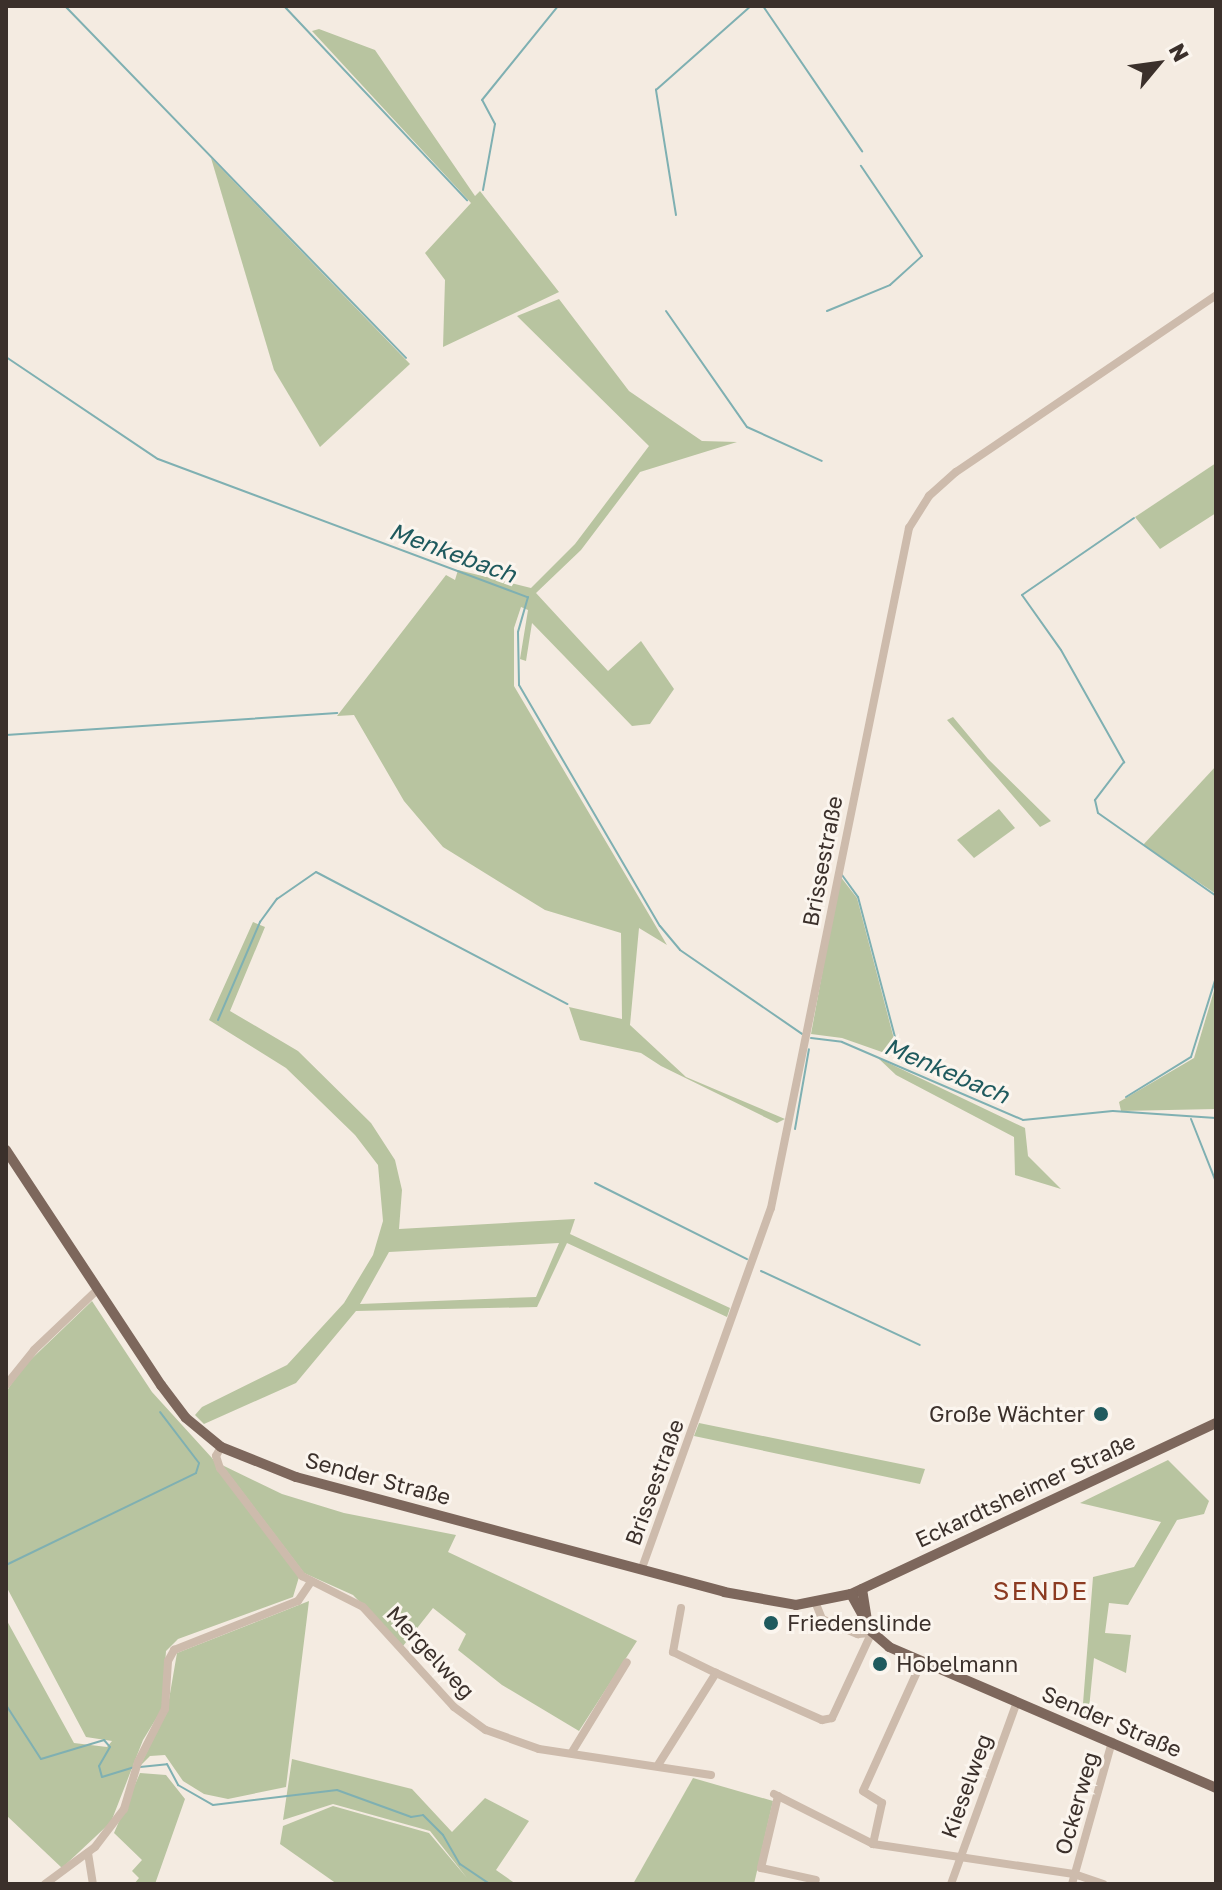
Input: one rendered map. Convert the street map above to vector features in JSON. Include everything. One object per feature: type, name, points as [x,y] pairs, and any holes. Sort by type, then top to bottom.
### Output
[{"type":"main road","name":"Sender Straße","points":[[6,1150],[178,1407],[221,1447],[296,1477],[773,1603],[816,1604],[851,1594]]},
{"type":"main road","name":"Eckardtsheimer Straße","points":[[851,1594],[1216,1423]]},
{"type":"main road","points":[[862,1589],[870,1629]]},
{"type":"main road","points":[[851,1594],[870,1629]]},
{"type":"main road","name":"Sender Straße","points":[[870,1629],[922,1661],[1216,1788]]},
{"type":"street","name":"Brissestraße","points":[[642,1568],[771,1208],[909,528],[929,496],[956,472],[1216,295]]},
{"type":"street","points":[[6,1385],[34,1350],[98,1289]]},
{"type":"street","points":[[45,1884],[88,1853],[114,1825],[138,1762],[165,1709],[168,1661],[174,1650],[298,1601],[311,1582],[220,1468],[216,1456],[221,1447]]},
{"type":"street","name":"Mergelweg","points":[[311,1582],[363,1607],[454,1707],[486,1730],[518,1744],[711,1775]]},
{"type":"street","points":[[816,1604],[822,1619],[858,1634],[870,1629]]},
{"type":"street","points":[[681,1608],[673,1652],[828,1720],[870,1629]]},
{"type":"street","points":[[873,1844],[882,1803],[863,1791],[922,1661]]},
{"type":"street","points":[[572,1752],[627,1662]]},
{"type":"street","points":[[658,1765],[716,1673]]},
{"type":"street","name":"Kieselweg","points":[[951,1884],[1017,1702]]},
{"type":"street","name":"Ockerweg","points":[[1074,1874],[1112,1742]]},
{"type":"street","points":[[816,1880],[761,1868],[776,1795],[873,1844],[1074,1874],[1103,1884]]},
{"type":"street","points":[[88,1853],[93,1884]]},
{"type":"street","points":[[1072,1884],[1074,1874]]},
{"type":"green space","points":[[319,29],[375,50],[475,196],[480,191],[559,292],[443,347],[445,280],[425,253],[471,203],[312,31]]},
{"type":"green space","points":[[211,158],[410,364],[320,447],[274,370]]},
{"type":"green space","points":[[559,299],[629,391],[702,441],[737,442],[640,472],[581,550],[536,593],[608,671],[641,641],[674,689],[650,724],[632,726],[532,623],[526,661],[520,659],[528,610],[521,607],[514,628],[514,686],[667,945],[639,928],[630,1025],[686,1077],[785,1119],[777,1123],[661,1066],[641,1053],[580,1040],[569,1007],[622,1019],[621,933],[545,910],[443,847],[404,801],[354,715],[337,716],[446,575],[455,580],[458,570],[531,588],[575,544],[649,446],[517,316]]},
{"type":"green space","points":[[1216,463],[1216,513],[1160,549],[1135,517]]},
{"type":"green space","points":[[953,717],[988,759],[1051,821],[1040,827],[947,720]]},
{"type":"green space","points":[[1216,766],[1216,894],[1143,845]]},
{"type":"green space","points":[[999,809],[1015,828],[974,858],[957,840]]},
{"type":"green space","points":[[840,876],[857,898],[899,1058],[842,1038],[811,1034]]},
{"type":"green space","points":[[253,922],[265,927],[230,1011],[298,1051],[371,1123],[395,1160],[402,1190],[399,1229],[575,1219],[570,1234],[730,1308],[727,1317],[567,1243],[537,1307],[356,1311],[296,1383],[204,1424],[195,1415],[202,1407],[287,1365],[344,1303],[373,1255],[383,1221],[378,1165],[355,1135],[286,1068],[209,1020]],"holes":[[[559,1243],[536,1297],[360,1304],[389,1252]]]},
{"type":"green space","points":[[1216,984],[1216,1109],[1121,1111],[1119,1102],[1194,1058]]},
{"type":"green space","points":[[878,1058],[1025,1128],[1028,1156],[1061,1189],[1015,1175],[1014,1137],[896,1075]]},
{"type":"green space","points":[[92,1301],[152,1392],[212,1458],[299,1577],[293,1597],[178,1639],[166,1651],[162,1709],[143,1740],[111,1822],[62,1868],[6,1815],[6,1619],[74,1743],[107,1747],[112,1741],[86,1737],[6,1586],[6,1392],[22,1368]]},
{"type":"green space","points":[[699,1423],[925,1469],[920,1484],[694,1436]]},
{"type":"green space","points":[[1168,1460],[1209,1501],[1204,1514],[1177,1520],[1128,1605],[1109,1603],[1105,1633],[1131,1635],[1126,1673],[1094,1658],[1088,1719],[1082,1716],[1093,1577],[1134,1567],[1161,1522],[1080,1503]]},
{"type":"green space","points":[[222,1465],[282,1494],[344,1513],[456,1535],[448,1552],[637,1641],[579,1731],[502,1685],[458,1650],[466,1634],[433,1608],[403,1646],[353,1595],[304,1573]]},
{"type":"green space","points":[[309,1601],[286,1787],[228,1799],[204,1794],[183,1781],[165,1755],[150,1756],[140,1766],[167,1711],[177,1653]]},
{"type":"green space","points":[[292,1759],[412,1789],[452,1832],[485,1798],[529,1821],[496,1870],[516,1884],[337,1884],[280,1844],[283,1826],[333,1806],[429,1833],[467,1878],[430,1831],[333,1804],[283,1820]]},
{"type":"green space","points":[[140,1773],[166,1775],[185,1799],[155,1884],[134,1884],[139,1878],[132,1871],[142,1860],[114,1833]]},
{"type":"green space","points":[[693,1778],[773,1801],[754,1884],[633,1884]]},
{"type":"waterway","points":[[65,6],[406,358]]},
{"type":"waterway","points":[[284,6],[467,200]]},
{"type":"waterway","points":[[483,190],[495,124],[482,100],[558,6]]},
{"type":"waterway","points":[[676,215],[656,90],[751,6]]},
{"type":"waterway","points":[[763,6],[862,151]]},
{"type":"waterway","points":[[827,311],[890,285],[922,256],[861,166]]},
{"type":"waterway","points":[[666,311],[747,427],[822,461]]},
{"type":"waterway","name":"Menkebach","points":[[6,357],[158,459],[528,597],[518,632],[519,685],[660,926],[680,950],[802,1034]]},
{"type":"waterway","points":[[1134,518],[1022,595],[1061,650],[1124,762],[1095,800],[1098,813],[1216,896]]},
{"type":"waterway","points":[[6,735],[337,713]]},
{"type":"waterway","points":[[218,1020],[260,922],[277,899],[316,872],[567,1004]]},
{"type":"waterway","points":[[842,875],[858,897],[901,1060]]},
{"type":"waterway","points":[[1126,1097],[1191,1057],[1216,977]]},
{"type":"waterway","name":"Menkebach","points":[[811,1038],[842,1042],[1023,1120],[1113,1111],[1216,1118]]},
{"type":"waterway","points":[[795,1129],[809,1049]]},
{"type":"waterway","points":[[1191,1119],[1216,1182]]},
{"type":"waterway","points":[[595,1183],[747,1259]]},
{"type":"waterway","points":[[761,1271],[920,1345]]},
{"type":"waterway","points":[[6,1565],[196,1473],[199,1463],[160,1412]]},
{"type":"waterway","points":[[6,1705],[41,1759],[104,1740],[110,1747],[99,1766],[102,1777],[134,1767]]},
{"type":"waterway","points":[[140,1767],[167,1764],[178,1785],[213,1805],[337,1790],[411,1817],[423,1815],[443,1835],[460,1864],[490,1884]]},
{"type":"place","name":"Große Wächter","points":[[1101,1414]]},
{"type":"place","name":"Friedenslinde","points":[[771,1623]]},
{"type":"place","name":"Hobelmann","points":[[880,1664]]},
{"type":"district","name":"SENDE","points":[[1041,1591]]}]
